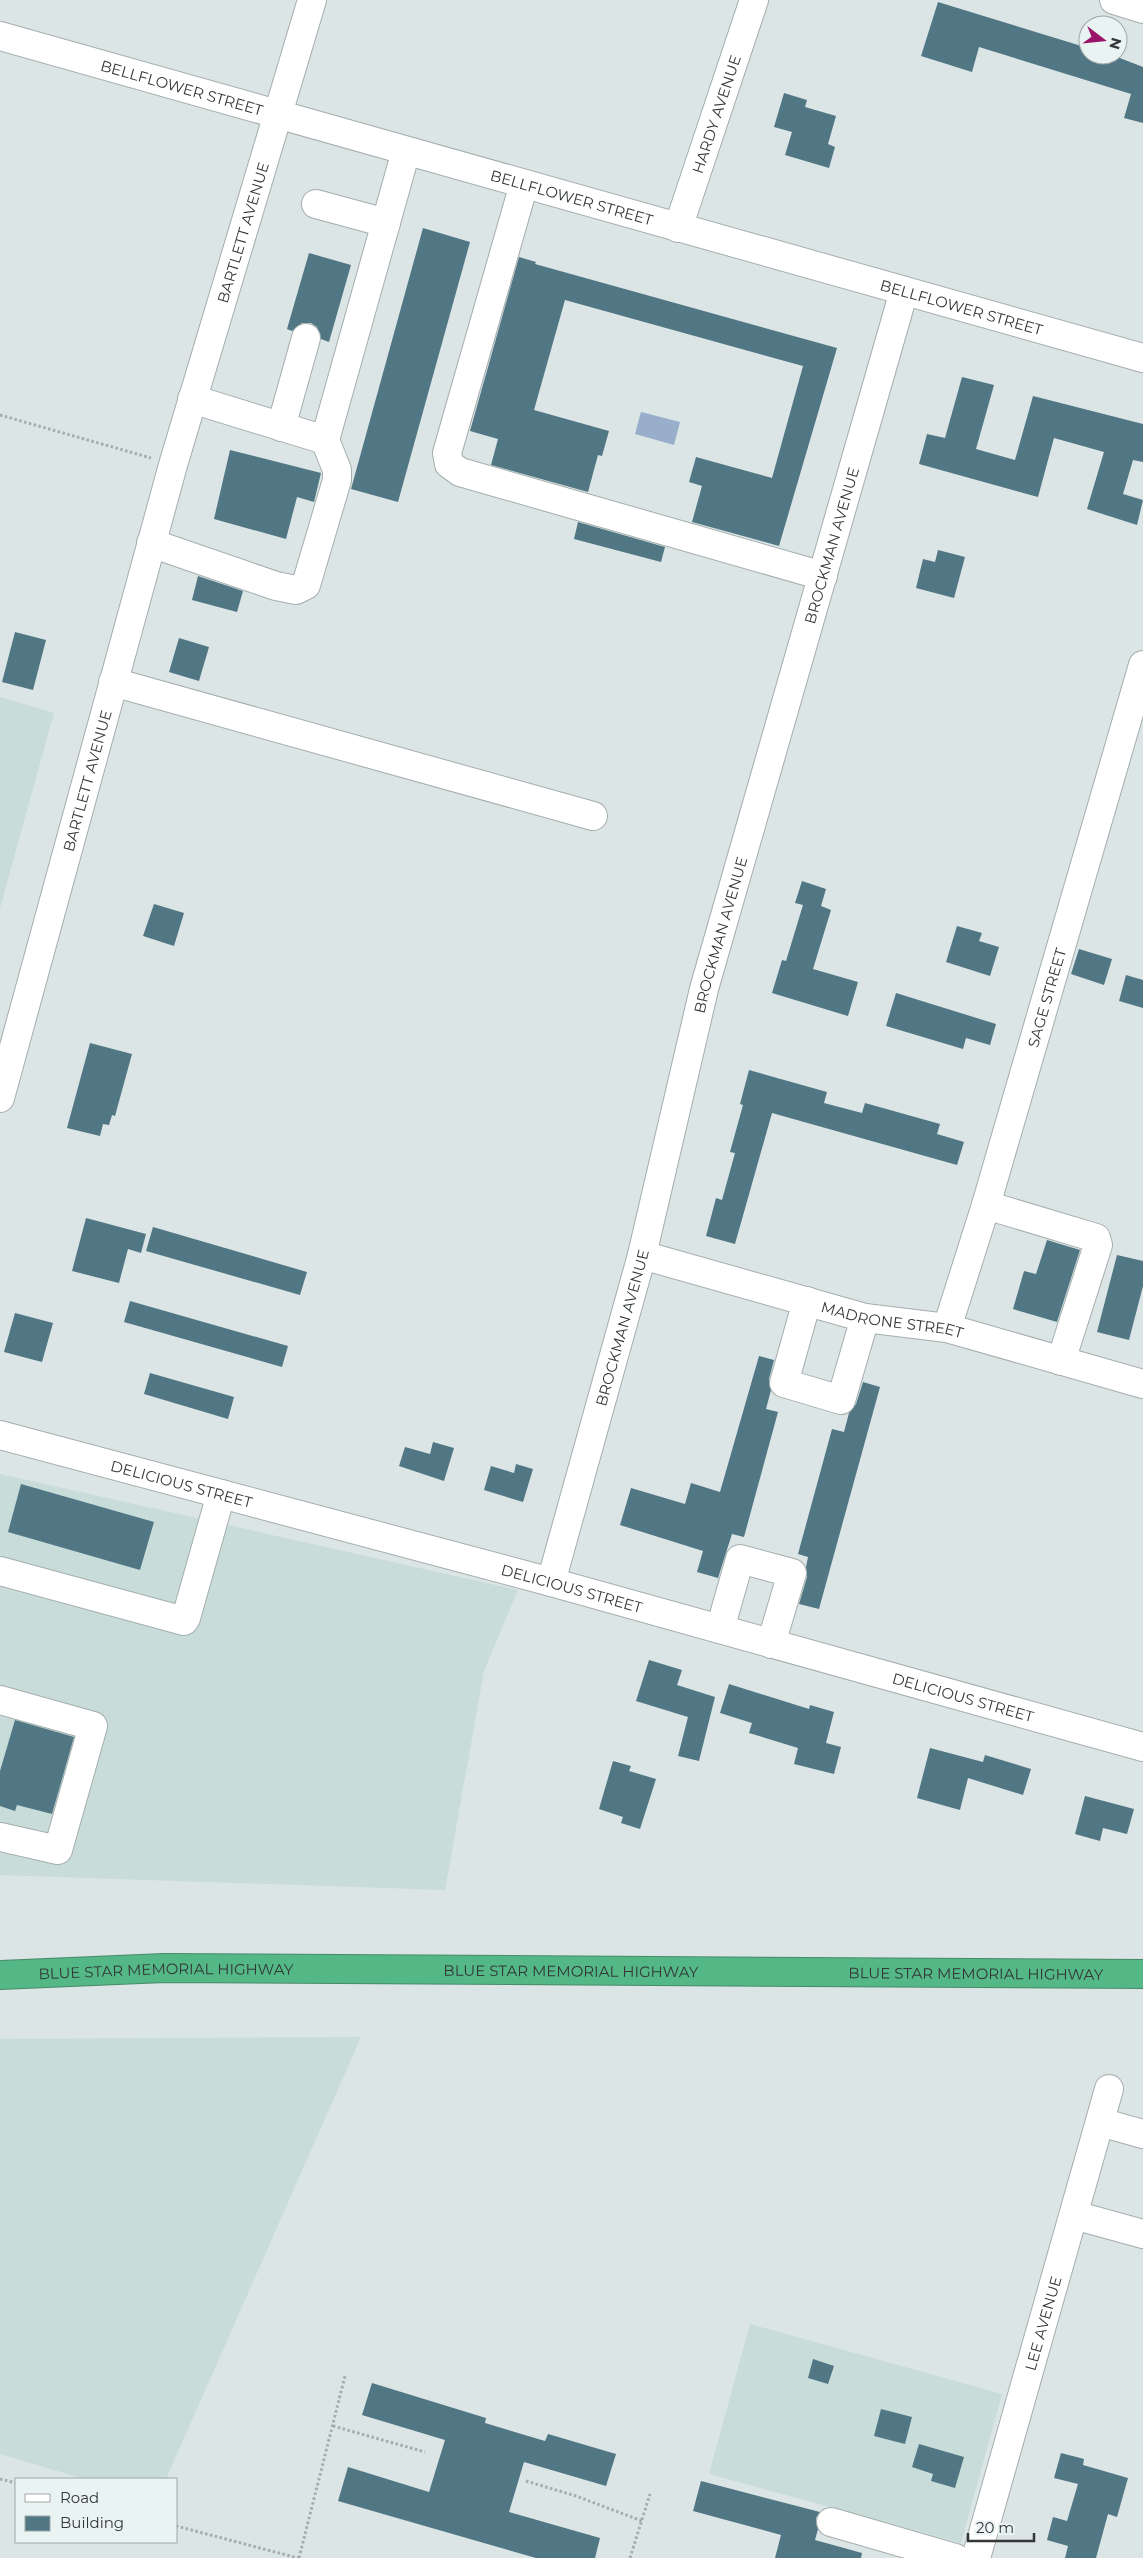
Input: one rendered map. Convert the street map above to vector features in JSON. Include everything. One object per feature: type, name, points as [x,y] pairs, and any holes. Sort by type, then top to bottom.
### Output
[{"type":"highway","name":"BLUE STAR MEMORIAL HIGHWAY","points":[[0,1976],[164,1968],[478,1968],[1143,1974]]},
{"type":"street","name":"BARTLETT AVENUE","points":[[0,1098],[112,682],[173,465],[312,0]]},
{"type":"street","name":"HARDY AVENUE","points":[[678,228],[754,0]]},
{"type":"street","points":[[1114,0],[1143,8]]},
{"type":"street","name":"BELLFLOWER STREET","points":[[0,36],[1143,358]]},
{"type":"street","points":[[151,543],[276,586],[296,590],[306,585],[338,480],[337,470],[325,440],[406,151]]},
{"type":"street","points":[[524,184],[447,453],[449,464],[460,472],[823,576]]},
{"type":"street","points":[[316,204],[386,223]]},
{"type":"street","name":"BROCKMAN AVENUE","points":[[551,1582],[642,1255],[704,989],[904,291]]},
{"type":"street","points":[[281,427],[306,338]]},
{"type":"street","points":[[192,399],[325,440]]},
{"type":"street","name":"SAGE STREET","points":[[947,1328],[986,1205],[1143,665]]},
{"type":"street","points":[[112,682],[593,816]]},
{"type":"street","points":[[986,1205],[1096,1238],[1098,1245],[1061,1361]]},
{"type":"street","name":"MADRONE STREET","points":[[642,1255],[865,1318],[947,1328],[1143,1384]]},
{"type":"street","points":[[807,1302],[784,1383],[842,1400],[865,1318]]},
{"type":"street","name":"DELICIOUS STREET","points":[[0,1435],[551,1582],[1143,1747]]},
{"type":"street","points":[[0,1571],[184,1621],[221,1494]]},
{"type":"street","points":[[720,1630],[740,1559],[749,1561],[792,1574],[771,1644]]},
{"type":"street","points":[[0,1700],[93,1726],[58,1850],[0,1837]]},
{"type":"street","name":"LEE AVENUE","points":[[976,2558],[1109,2089]]},
{"type":"street","points":[[1100,2122],[1143,2134]]},
{"type":"street","points":[[1074,2215],[1143,2234]]},
{"type":"street","points":[[831,2522],[955,2558]]},
{"type":"path","points":[[0,415],[173,465]]},
{"type":"path","points":[[178,2527],[298,2558],[345,2376]]},
{"type":"path","points":[[333,2426],[426,2452]]},
{"type":"path","points":[[0,2479],[15,2483]]},
{"type":"path","points":[[526,2481],[576,2496],[642,2521]]},
{"type":"path","points":[[630,2558],[650,2494]]},
{"type":"shaded area","points":[[0,697],[54,713],[0,908]]},
{"type":"shaded area","points":[[0,1474],[518,1590],[484,1671],[445,1890],[0,1875]]},
{"type":"shaded area","points":[[361,2037],[166,2478],[81,2478],[0,2454],[0,2039]]},
{"type":"shaded area","points":[[750,2324],[1002,2394],[961,2543],[709,2474]]},
{"type":"water","points":[[641,412],[680,422],[674,445],[635,434]]},
{"type":"building","points":[[938,2],[1078,45],[1078,65],[1128,65],[1128,61],[1143,67],[1143,123],[1124,118],[1131,94],[979,47],[972,72],[921,56]]},
{"type":"building","points":[[784,93],[807,100],[805,107],[836,116],[828,144],[835,147],[829,168],[785,155],[792,132],[774,127]]},
{"type":"building","points":[[423,228],[470,242],[398,502],[351,489]]},
{"type":"building","points":[[309,253],[351,265],[329,342],[321,339],[317,327],[311,323],[302,323],[292,331],[287,329]]},
{"type":"building","points":[[519,257],[536,262],[535,264],[837,348],[779,546],[692,522],[702,486],[689,482],[696,457],[772,478],[803,366],[565,300],[534,410],[609,431],[602,456],[598,455],[588,492],[491,465],[498,439],[470,431]]},
{"type":"building","points":[[962,377],[994,385],[976,449],[1015,460],[1033,396],[1143,424],[1143,462],[1133,460],[1123,494],[1143,500],[1137,525],[1087,509],[1104,452],[1054,438],[1038,497],[919,464],[927,434],[945,438]]},
{"type":"building","points":[[230,450],[321,473],[314,502],[297,497],[286,539],[214,519]]},
{"type":"building","points":[[578,522],[665,547],[661,562],[574,539]]},
{"type":"building","points":[[938,550],[965,557],[954,598],[916,588],[923,559],[935,562]]},
{"type":"building","points":[[198,576],[243,591],[237,612],[192,600]]},
{"type":"building","points":[[15,632],[46,640],[33,690],[2,682]]},
{"type":"building","points":[[179,638],[209,647],[199,681],[169,672]]},
{"type":"building","points":[[802,881],[826,889],[821,906],[831,910],[813,969],[858,982],[848,1016],[772,993],[782,960],[786,961],[803,905],[795,903]]},
{"type":"building","points":[[154,904],[184,913],[174,946],[143,936]]},
{"type":"building","points":[[957,926],[982,933],[979,941],[999,947],[990,976],[946,962]]},
{"type":"building","points":[[1079,949],[1112,959],[1104,985],[1071,974]]},
{"type":"building","points":[[1126,975],[1143,980],[1143,1008],[1119,1001]]},
{"type":"building","points":[[896,993],[996,1024],[990,1045],[966,1038],[963,1049],[886,1026]]},
{"type":"building","points":[[90,1043],[132,1054],[115,1116],[112,1115],[109,1125],[103,1124],[100,1136],[67,1128]]},
{"type":"building","points":[[749,1070],[827,1092],[824,1103],[862,1113],[865,1103],[940,1124],[937,1134],[964,1142],[957,1165],[772,1113],[735,1244],[706,1236],[716,1198],[722,1200],[735,1153],[730,1152],[743,1105],[740,1104]]},
{"type":"building","points":[[86,1218],[146,1234],[141,1253],[128,1249],[119,1283],[72,1271]]},
{"type":"building","points":[[153,1227],[307,1272],[300,1295],[146,1251]]},
{"type":"building","points":[[1047,1240],[1080,1250],[1057,1322],[1013,1309],[1024,1271],[1036,1274]]},
{"type":"building","points":[[1117,1255],[1143,1261],[1143,1286],[1129,1340],[1097,1332]]},
{"type":"building","points":[[130,1301],[288,1346],[282,1367],[124,1322]]},
{"type":"building","points":[[15,1313],[53,1323],[42,1362],[4,1352]]},
{"type":"building","points":[[759,1356],[774,1360],[769,1379],[771,1390],[766,1409],[778,1412],[744,1537],[732,1534],[718,1578],[697,1572],[703,1551],[620,1525],[631,1488],[685,1504],[691,1483],[720,1492]]},
{"type":"building","points":[[150,1373],[234,1397],[228,1419],[144,1394]]},
{"type":"building","points":[[863,1382],[880,1387],[819,1609],[799,1604],[807,1577],[808,1557],[798,1554],[832,1429],[844,1432],[849,1413],[856,1404]]},
{"type":"building","points":[[433,1442],[454,1448],[444,1481],[399,1466],[405,1447],[430,1454]]},
{"type":"building","points":[[516,1464],[533,1469],[523,1502],[484,1490],[491,1466],[514,1473]]},
{"type":"building","points":[[21,1484],[154,1522],[140,1570],[8,1532]]},
{"type":"building","points":[[649,1660],[682,1670],[677,1685],[715,1697],[699,1761],[678,1756],[688,1717],[636,1701]]},
{"type":"building","points":[[729,1684],[809,1709],[810,1705],[834,1712],[826,1743],[841,1747],[834,1774],[794,1764],[798,1748],[749,1733],[752,1723],[720,1713]]},
{"type":"building","points":[[15,1720],[74,1737],[52,1814],[17,1805],[15,1811],[0,1806],[0,1771]]},
{"type":"building","points":[[930,1748],[983,1762],[985,1755],[1031,1769],[1023,1795],[968,1778],[960,1810],[917,1798]]},
{"type":"building","points":[[613,1761],[631,1766],[629,1771],[656,1779],[640,1829],[621,1823],[623,1817],[599,1809]]},
{"type":"building","points":[[1085,1796],[1134,1809],[1127,1834],[1103,1828],[1100,1841],[1075,1834]]},
{"type":"building","points":[[813,2359],[834,2366],[828,2384],[808,2378]]},
{"type":"building","points":[[372,2383],[486,2418],[485,2423],[545,2441],[548,2434],[616,2454],[606,2486],[524,2462],[509,2512],[600,2538],[595,2558],[536,2558],[338,2501],[348,2467],[429,2492],[445,2440],[362,2415]]},
{"type":"building","points":[[881,2409],[912,2417],[905,2444],[874,2436]]},
{"type":"building","points":[[919,2444],[964,2457],[955,2488],[931,2481],[933,2474],[912,2467]]},
{"type":"building","points":[[1061,2453],[1084,2459],[1083,2465],[1128,2478],[1117,2517],[1108,2514],[1096,2558],[1065,2558],[1068,2546],[1047,2540],[1053,2517],[1067,2521],[1078,2484],[1054,2478]]},
{"type":"building","points":[[701,2481],[820,2512],[816,2518],[818,2529],[815,2540],[862,2553],[861,2558],[775,2558],[781,2535],[693,2511]]}]
